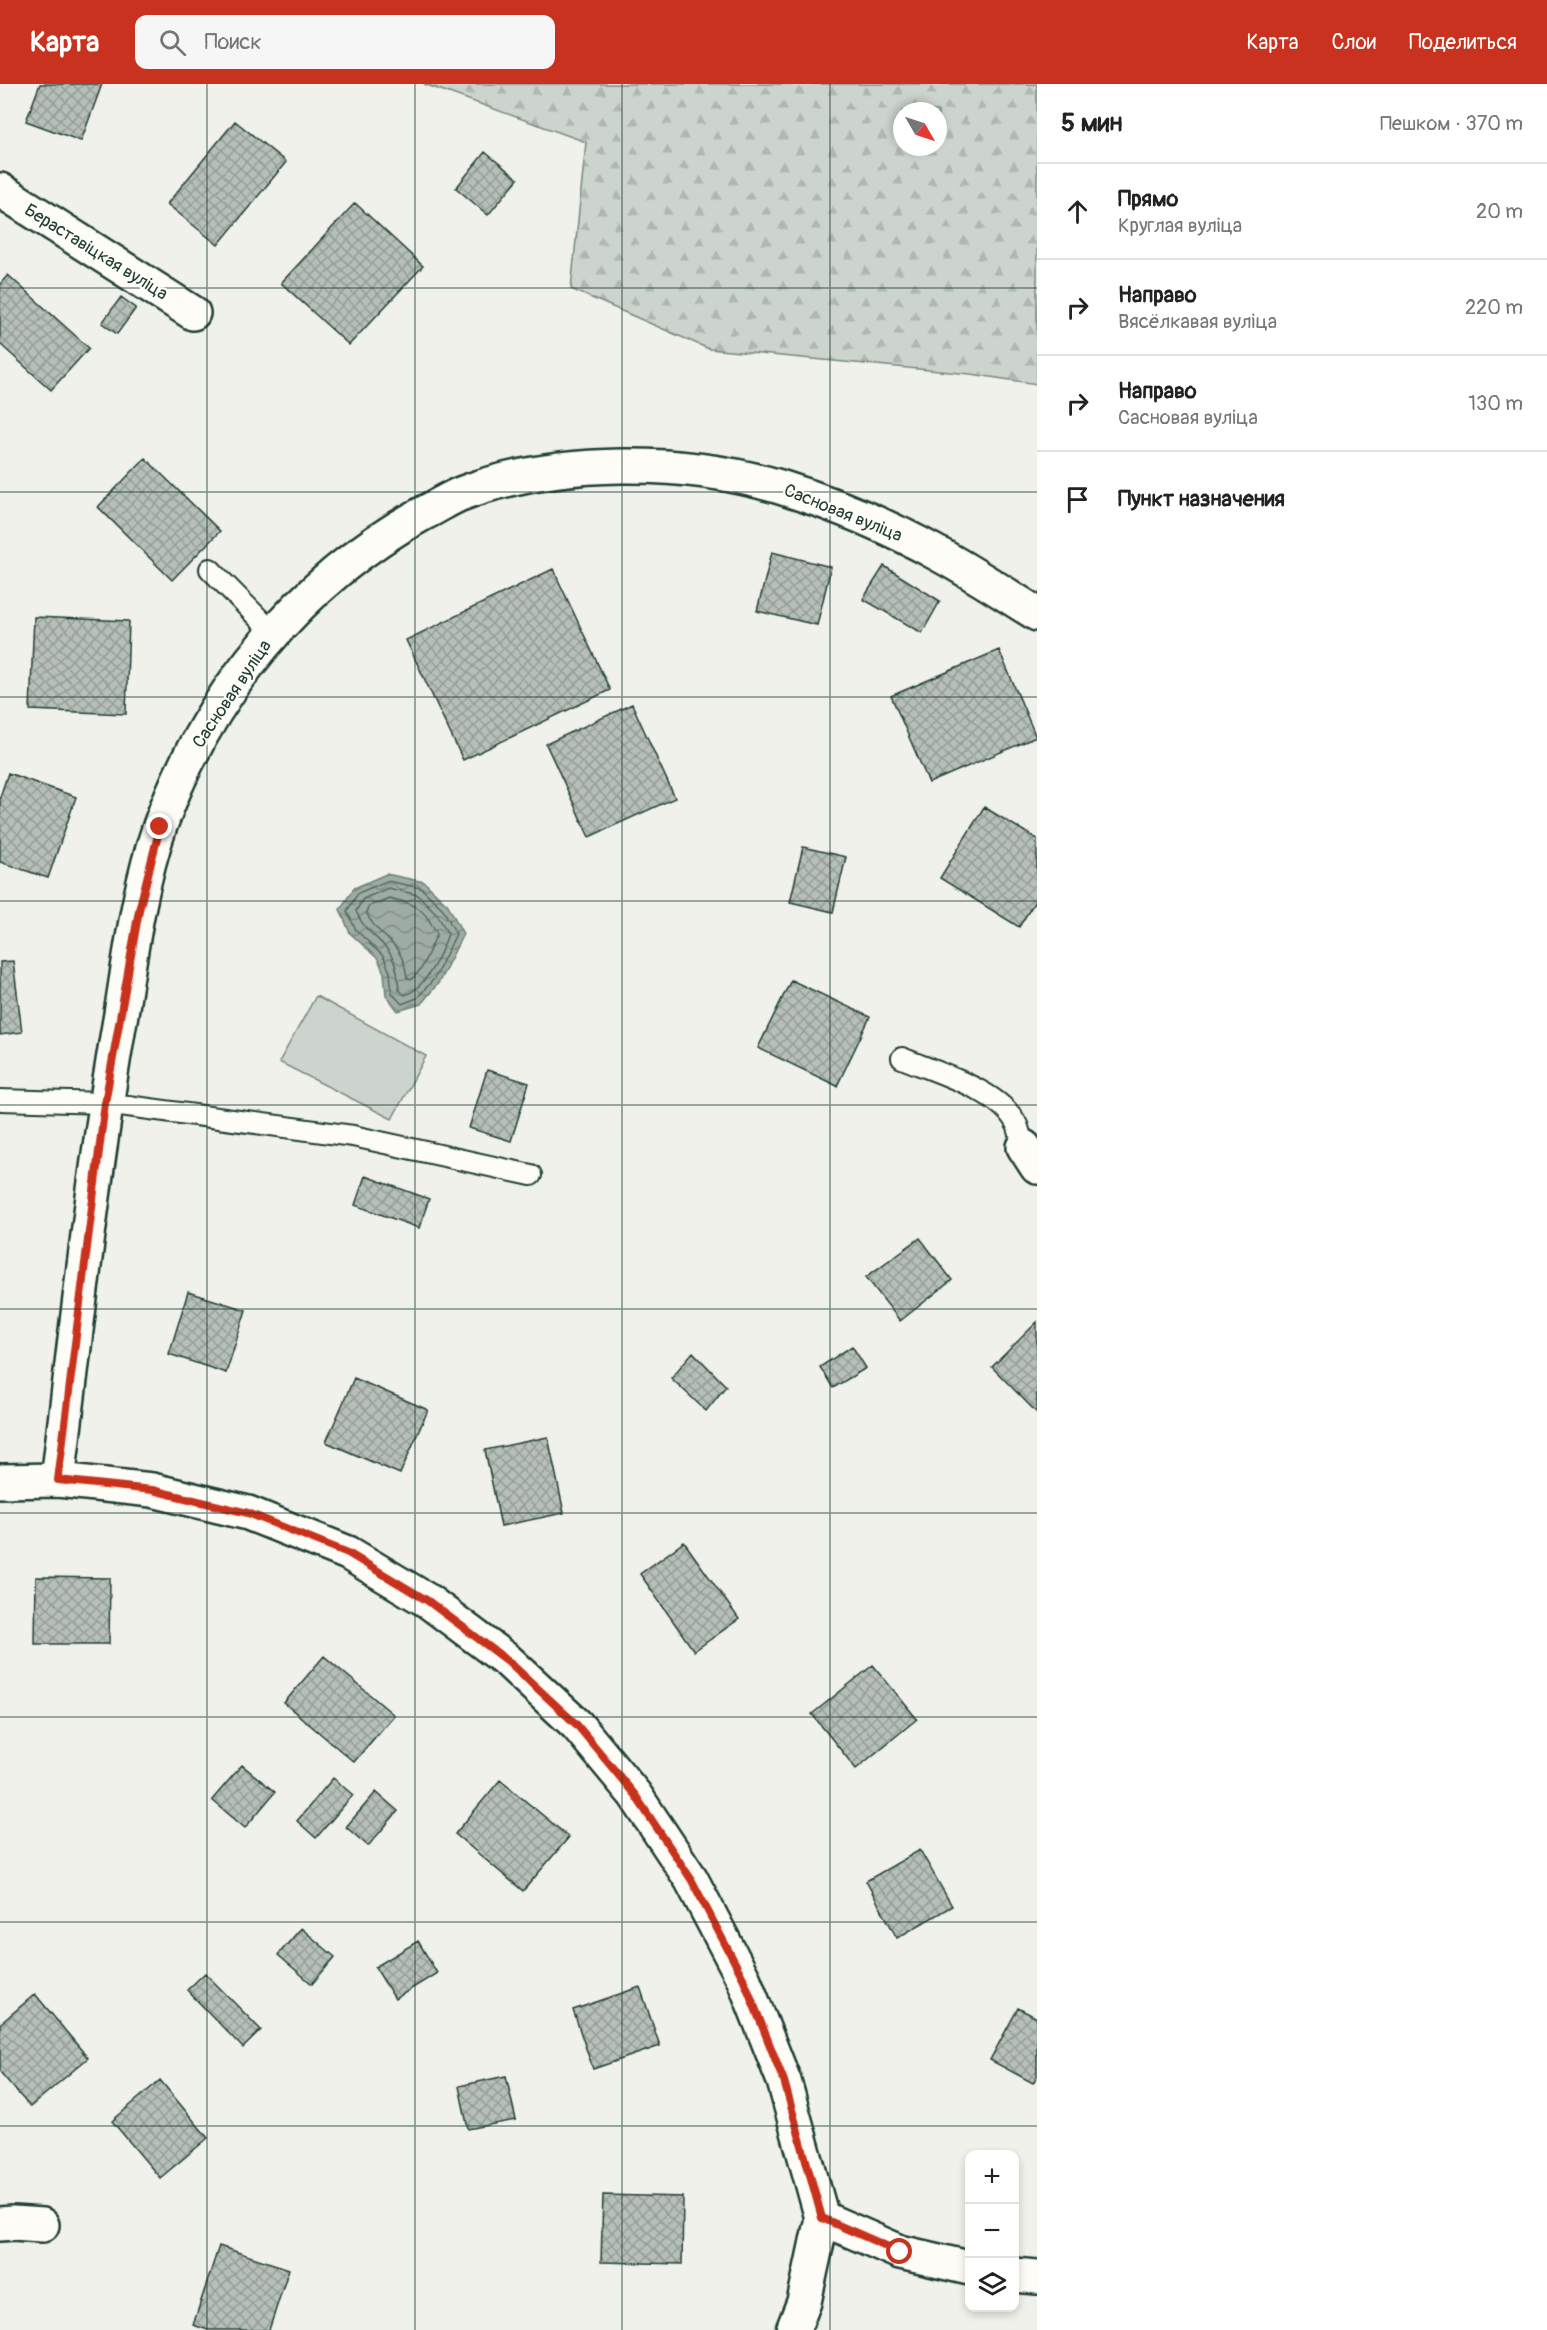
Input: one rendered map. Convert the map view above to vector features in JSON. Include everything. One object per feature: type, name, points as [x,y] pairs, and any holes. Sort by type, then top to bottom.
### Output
[{"type":"street","name":"Бераставіцкая вуліца","points":[[0,190],[193,313]]},
{"type":"street","name":"Сасновая вуліца","points":[[58,1480],[105,1103],[139,910],[160,827],[195,749],[227,696],[273,633],[329,577],[398,528],[461,494],[542,472],[625,465],[704,471],[777,486],[856,514],[941,555],[1037,614]]},
{"type":"street","points":[[0,1481],[58,1480],[152,1490],[248,1513],[348,1553],[428,1601],[508,1661],[577,1725],[635,1795],[691,1879],[744,1980],[784,2081],[822,2218],[804,2301],[793,2330]]},
{"type":"street","points":[[822,2218],[900,2252],[965,2267]]},
{"type":"street","points":[[0,2224],[42,2225]]},
{"type":"street","points":[[1019,2275],[1037,2277]]},
{"type":"lane","points":[[210,569],[273,633]]},
{"type":"lane","points":[[902,1058],[981,1091],[1006,1110],[1017,1124],[1030,1157]]},
{"type":"lane","points":[[0,1100],[105,1103],[352,1136],[531,1175]]},
{"type":"green space","points":[[424,84],[1037,84],[1037,384],[971,374],[709,349],[571,289],[586,142]]},
{"type":"green space","points":[[316,996],[426,1056],[392,1119],[279,1062]]},
{"type":"water","points":[[386,874],[424,882],[448,905],[463,934],[439,982],[421,1004],[398,1011],[386,995],[384,973],[378,959],[350,933],[340,909],[354,888]]},
{"type":"building","points":[[40,84],[102,84],[81,141],[26,121]]},
{"type":"building","points":[[235,121],[286,162],[218,245],[167,204]]},
{"type":"building","points":[[485,152],[518,179],[488,215],[456,188]]},
{"type":"building","points":[[355,203],[423,266],[349,345],[281,283]]},
{"type":"building","points":[[8,275],[89,348],[51,390],[0,344],[0,284]]},
{"type":"building","points":[[121,297],[136,308],[117,334],[102,323]]},
{"type":"building","points":[[145,458],[220,531],[172,580],[98,507]]},
{"type":"building","points":[[772,552],[831,567],[817,625],[757,611]]},
{"type":"building","points":[[884,566],[940,601],[922,633],[863,599]]},
{"type":"building","points":[[553,569],[610,690],[463,760],[406,640]]},
{"type":"building","points":[[34,617],[129,621],[126,714],[30,710]]},
{"type":"building","points":[[999,650],[1036,737],[929,783],[891,696]]},
{"type":"building","points":[[632,704],[675,798],[589,837],[546,744]]},
{"type":"building","points":[[8,773],[76,797],[48,878],[0,862],[0,797]]},
{"type":"building","points":[[984,807],[1037,839],[1037,898],[1019,927],[940,878]]},
{"type":"building","points":[[803,847],[846,857],[833,912],[790,902]]},
{"type":"building","points":[[13,961],[22,1032],[0,1035],[0,962]]},
{"type":"building","points":[[791,980],[870,1017],[837,1086],[758,1048]]},
{"type":"building","points":[[487,1070],[529,1083],[511,1141],[469,1128]]},
{"type":"building","points":[[365,1176],[429,1199],[419,1228],[355,1205]]},
{"type":"building","points":[[920,1238],[952,1280],[900,1321],[866,1277]]},
{"type":"building","points":[[188,1292],[246,1310],[226,1373],[169,1354]]},
{"type":"building","points":[[1037,1322],[1037,1413],[992,1367]]},
{"type":"building","points":[[852,1346],[866,1368],[833,1388],[820,1367]]},
{"type":"building","points":[[693,1352],[726,1386],[706,1411],[671,1378]]},
{"type":"building","points":[[354,1378],[428,1410],[400,1474],[326,1442]]},
{"type":"building","points":[[548,1437],[564,1513],[501,1526],[485,1450]]},
{"type":"building","points":[[684,1542],[739,1619],[694,1651],[640,1574]]},
{"type":"building","points":[[36,1577],[110,1578],[109,1644],[35,1644]]},
{"type":"building","points":[[324,1656],[394,1715],[354,1762],[284,1703]]},
{"type":"building","points":[[873,1665],[917,1719],[856,1769],[812,1714]]},
{"type":"building","points":[[242,1765],[275,1792],[245,1828],[212,1800]]},
{"type":"building","points":[[333,1778],[353,1795],[316,1838],[297,1821]]},
{"type":"building","points":[[500,1780],[569,1837],[523,1891],[455,1834]]},
{"type":"building","points":[[376,1792],[398,1811],[368,1846],[346,1827]]},
{"type":"building","points":[[920,1850],[952,1906],[897,1938],[866,1881]]},
{"type":"building","points":[[301,1928],[335,1957],[312,1984],[278,1955]]},
{"type":"building","points":[[418,1941],[437,1973],[395,1999],[375,1967]]},
{"type":"building","points":[[205,1973],[261,2030],[243,2048],[187,1990]]},
{"type":"building","points":[[640,1987],[660,2046],[593,2069],[573,2010]]},
{"type":"building","points":[[35,1994],[88,2058],[30,2107],[0,2072],[0,2024]]},
{"type":"building","points":[[1018,2008],[1037,2018],[1037,2076],[1033,2083],[990,2060]]},
{"type":"building","points":[[506,2076],[516,2120],[468,2129],[459,2086]]},
{"type":"building","points":[[160,2080],[208,2138],[160,2178],[112,2121]]},
{"type":"building","points":[[603,2195],[683,2197],[682,2264],[601,2262]]},
{"type":"building","points":[[219,2246],[289,2269],[269,2330],[208,2330],[193,2325]]},
{"type":"route","points":[[160,827],[139,910],[105,1103],[58,1480],[152,1490],[248,1513],[348,1553],[428,1601],[508,1661],[577,1725],[635,1795],[691,1879],[744,1980],[784,2081],[822,2218],[900,2252]]}]
